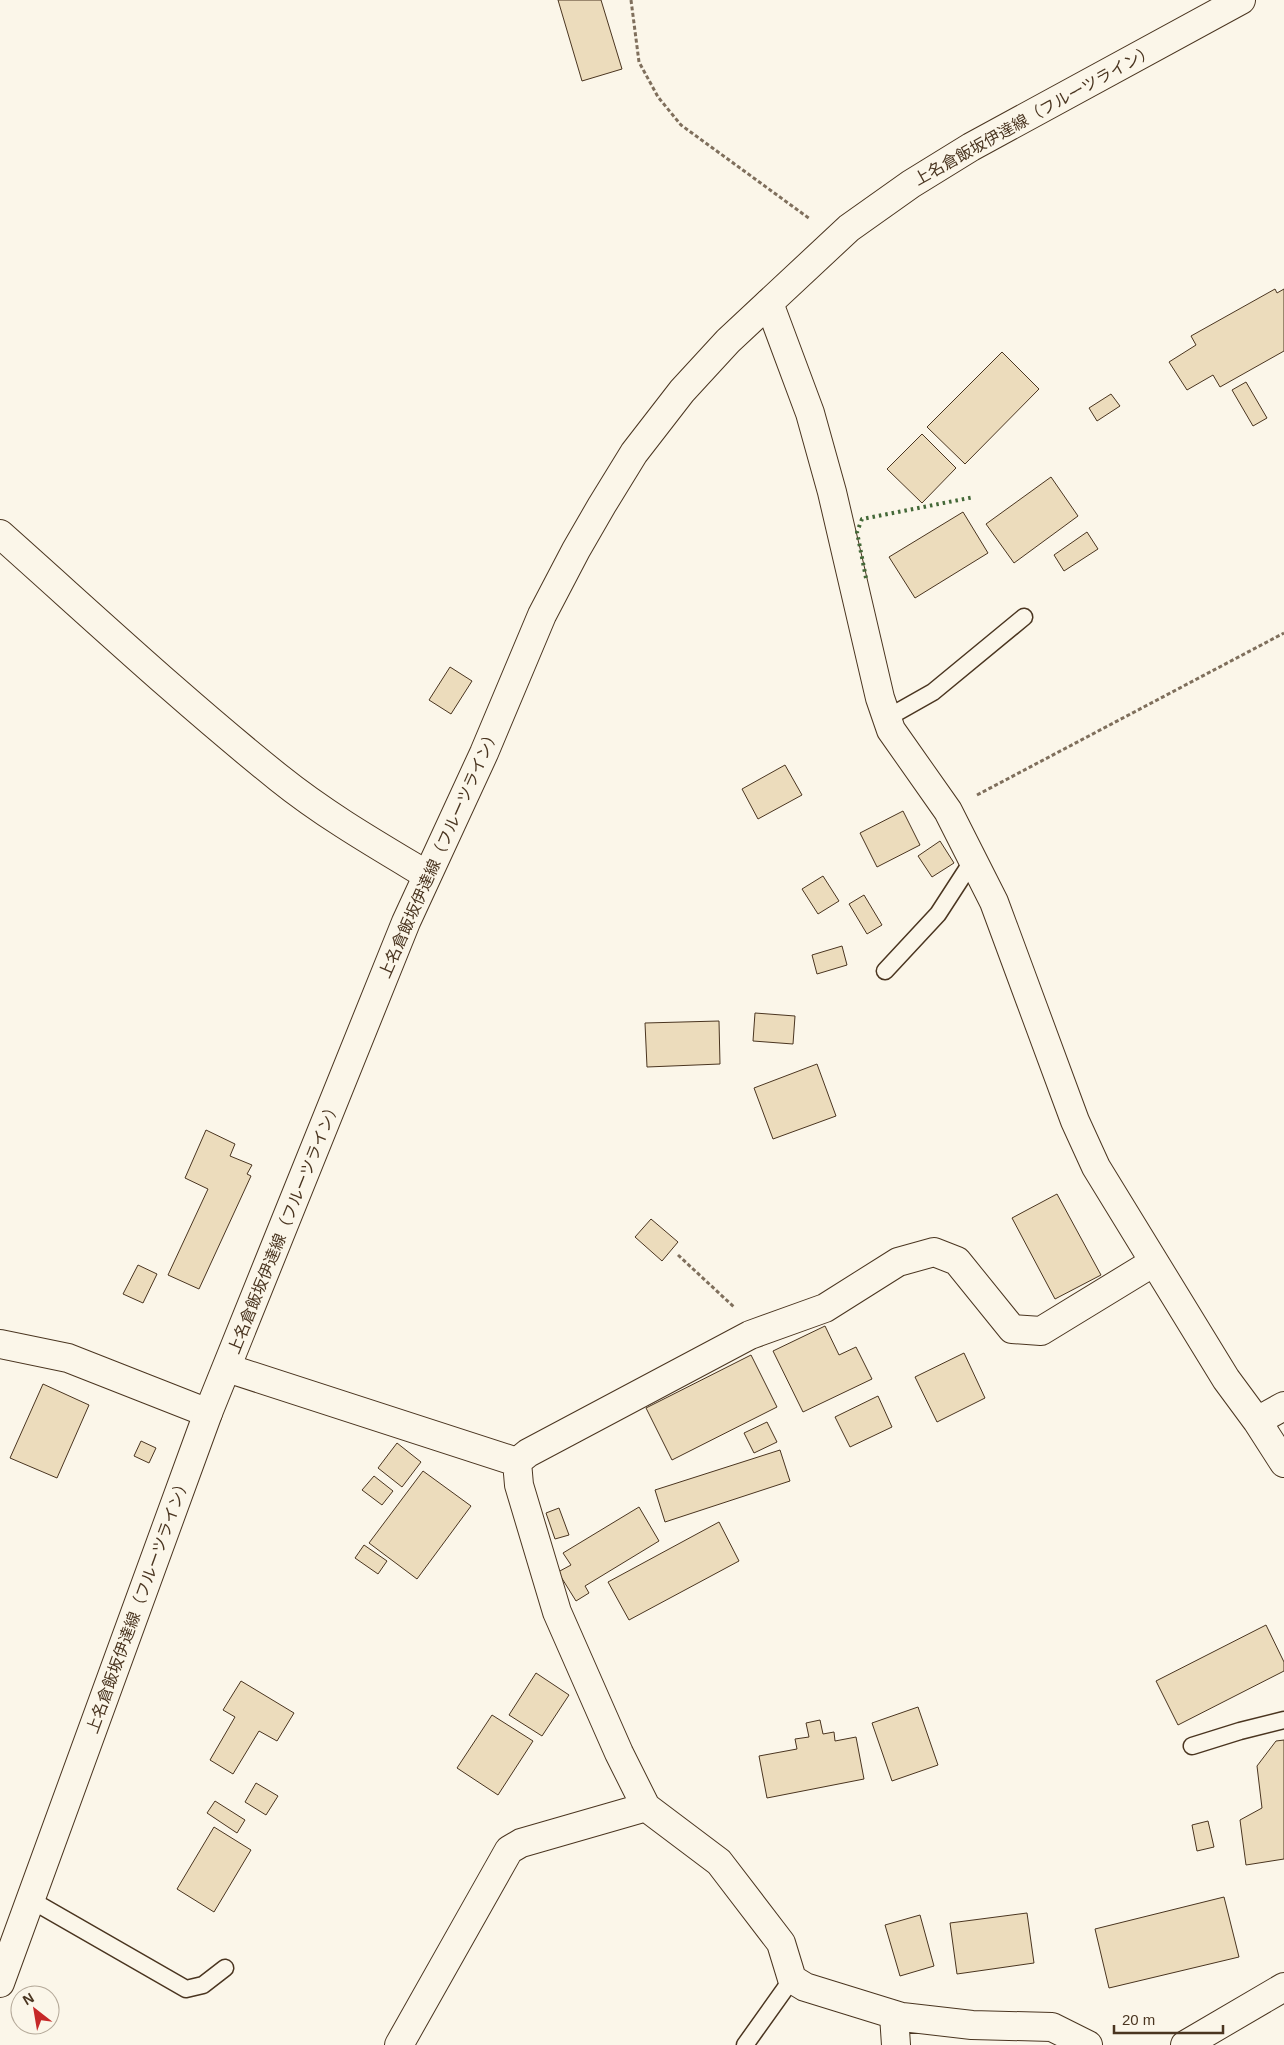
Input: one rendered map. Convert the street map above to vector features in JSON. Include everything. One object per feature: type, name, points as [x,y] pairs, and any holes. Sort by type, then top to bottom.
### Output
[{"type":"street","name":"上名倉飯坂伊達線（フルーツライン）","points":[[0,1983],[208,1413],[406,922],[484,753],[542,615],[602,504],[634,453],[682,391],[728,341],[797,274],[849,228],[911,184],[971,148],[1241,0]]},
{"type":"street","points":[[769,303],[810,413],[832,492],[878,689],[891,730],[948,811],[994,902],[1075,1121],[1096,1167],[1226,1379],[1257,1421],[1284,1463]]},
{"type":"street","points":[[0,534],[146,664],[280,779],[361,835],[427,876]]},
{"type":"street","points":[[517,1462],[528,1453],[750,1334],[825,1308],[898,1262],[934,1252],[957,1261],[1012,1329],[1041,1331],[1154,1262]]},
{"type":"street","points":[[0,1344],[68,1358],[208,1413]]},
{"type":"street","points":[[227,1368],[517,1462]]},
{"type":"street","points":[[1257,1421],[1284,1406]]},
{"type":"street","points":[[517,1462],[518,1485],[556,1612],[619,1753],[646,1807],[719,1862],[781,1944],[792,1978],[805,1987],[894,2015],[972,2025],[1052,2027],[1088,2045]]},
{"type":"street","points":[[399,2045],[509,1850],[521,1843],[646,1807]]},
{"type":"street","points":[[1185,2045],[1284,1987]]},
{"type":"street","points":[[894,2015],[896,2045]]},
{"type":"lane","points":[[887,718],[933,692],[1024,617]]},
{"type":"lane","points":[[885,971],[938,914],[973,860]]},
{"type":"lane","points":[[1192,1746],[1284,1720]]},
{"type":"lane","points":[[31,1900],[186,1989],[204,1985],[225,1968]]},
{"type":"lane","points":[[745,2045],[792,1978]]},
{"type":"path","points":[[631,0],[639,62],[658,97],[681,125],[837,238]]},
{"type":"path","points":[[948,811],[1284,633]]},
{"type":"path","points":[[678,1255],[760,1331]]},
{"type":"building","points":[[558,0],[601,0],[622,69],[582,81]]},
{"type":"building","points":[[1275,289],[1277,293],[1284,289],[1284,351],[1220,387],[1213,375],[1187,390],[1169,362],[1196,345],[1191,336]]},
{"type":"building","points":[[1002,352],[1039,389],[965,464],[927,427]]},
{"type":"building","points":[[1246,382],[1267,418],[1253,426],[1232,390]]},
{"type":"building","points":[[1111,394],[1120,406],[1097,421],[1089,408]]},
{"type":"building","points":[[922,434],[956,468],[922,503],[887,469]]},
{"type":"building","points":[[1051,477],[1078,516],[1014,563],[986,524]]},
{"type":"building","points":[[963,512],[988,553],[915,598],[889,557]]},
{"type":"building","points":[[1087,532],[1098,549],[1064,571],[1054,555]]},
{"type":"building","points":[[450,667],[472,681],[451,714],[429,700]]},
{"type":"building","points":[[785,765],[802,795],[758,819],[742,789]]},
{"type":"building","points":[[903,811],[920,845],[877,867],[860,833]]},
{"type":"building","points":[[940,841],[954,863],[932,877],[918,856]]},
{"type":"building","points":[[823,876],[839,901],[818,914],[802,889]]},
{"type":"building","points":[[864,895],[882,925],[867,934],[849,904]]},
{"type":"building","points":[[842,946],[847,965],[817,974],[812,955]]},
{"type":"building","points":[[755,1013],[795,1016],[793,1044],[753,1041]]},
{"type":"building","points":[[719,1021],[720,1064],[647,1067],[645,1023]]},
{"type":"building","points":[[817,1064],[836,1116],[773,1139],[754,1088]]},
{"type":"building","points":[[206,1130],[235,1144],[230,1156],[252,1165],[247,1174],[251,1176],[199,1289],[168,1275],[208,1189],[185,1178]]},
{"type":"building","points":[[1057,1194],[1101,1275],[1055,1299],[1012,1218]]},
{"type":"building","points":[[651,1219],[678,1242],[662,1261],[635,1237]]},
{"type":"building","points":[[138,1265],[157,1274],[143,1303],[123,1294]]},
{"type":"building","points":[[825,1326],[839,1355],[856,1347],[872,1379],[803,1412],[773,1351]]},
{"type":"building","points":[[964,1353],[985,1398],[937,1422],[915,1377]]},
{"type":"building","points":[[751,1355],[777,1407],[672,1460],[646,1408]]},
{"type":"building","points":[[43,1384],[89,1405],[57,1478],[10,1458]]},
{"type":"building","points":[[878,1396],[892,1427],[850,1447],[835,1417]]},
{"type":"building","points":[[767,1422],[777,1442],[754,1453],[744,1433]]},
{"type":"building","points":[[141,1441],[156,1448],[149,1463],[134,1456]]},
{"type":"building","points":[[397,1443],[421,1462],[402,1487],[378,1468]]},
{"type":"building","points":[[780,1450],[790,1481],[665,1522],[655,1490]]},
{"type":"building","points":[[423,1471],[471,1506],[417,1579],[369,1543]]},
{"type":"building","points":[[374,1476],[393,1491],[382,1505],[362,1490]]},
{"type":"building","points":[[639,1507],[659,1541],[585,1586],[589,1593],[576,1601],[558,1572],[571,1565],[563,1553]]},
{"type":"building","points":[[559,1508],[569,1535],[555,1539],[546,1513]]},
{"type":"building","points":[[719,1522],[739,1561],[629,1620],[608,1582]]},
{"type":"building","points":[[364,1545],[387,1561],[378,1574],[355,1558]]},
{"type":"building","points":[[1266,1625],[1284,1662],[1284,1671],[1178,1725],[1156,1681]]},
{"type":"building","points":[[536,1673],[569,1695],[542,1736],[509,1715]]},
{"type":"building","points":[[241,1681],[294,1713],[277,1741],[259,1731],[233,1774],[210,1760],[235,1717],[223,1710]]},
{"type":"building","points":[[918,1707],[938,1765],[892,1781],[872,1723]]},
{"type":"building","points":[[492,1715],[533,1741],[498,1795],[457,1768]]},
{"type":"building","points":[[820,1720],[823,1734],[834,1732],[835,1741],[856,1737],[864,1779],[767,1798],[759,1756],[797,1749],[795,1739],[809,1737],[806,1723]]},
{"type":"building","points":[[1284,1740],[1284,1859],[1246,1865],[1240,1820],[1262,1808],[1257,1766],[1276,1741]]},
{"type":"building","points":[[256,1783],[278,1796],[266,1815],[245,1802]]},
{"type":"building","points":[[215,1801],[245,1820],[237,1833],[207,1813]]},
{"type":"building","points":[[1208,1821],[1214,1847],[1197,1851],[1192,1825]]},
{"type":"building","points":[[214,1827],[251,1850],[214,1912],[177,1889]]},
{"type":"building","points":[[1224,1897],[1239,1957],[1109,1988],[1095,1929]]},
{"type":"building","points":[[1027,1913],[1034,1963],[957,1974],[950,1923]]},
{"type":"building","points":[[920,1915],[934,1966],[900,1976],[885,1925]]},
{"type":"hedge","points":[[866,578],[857,532],[862,519],[974,497]]}]
